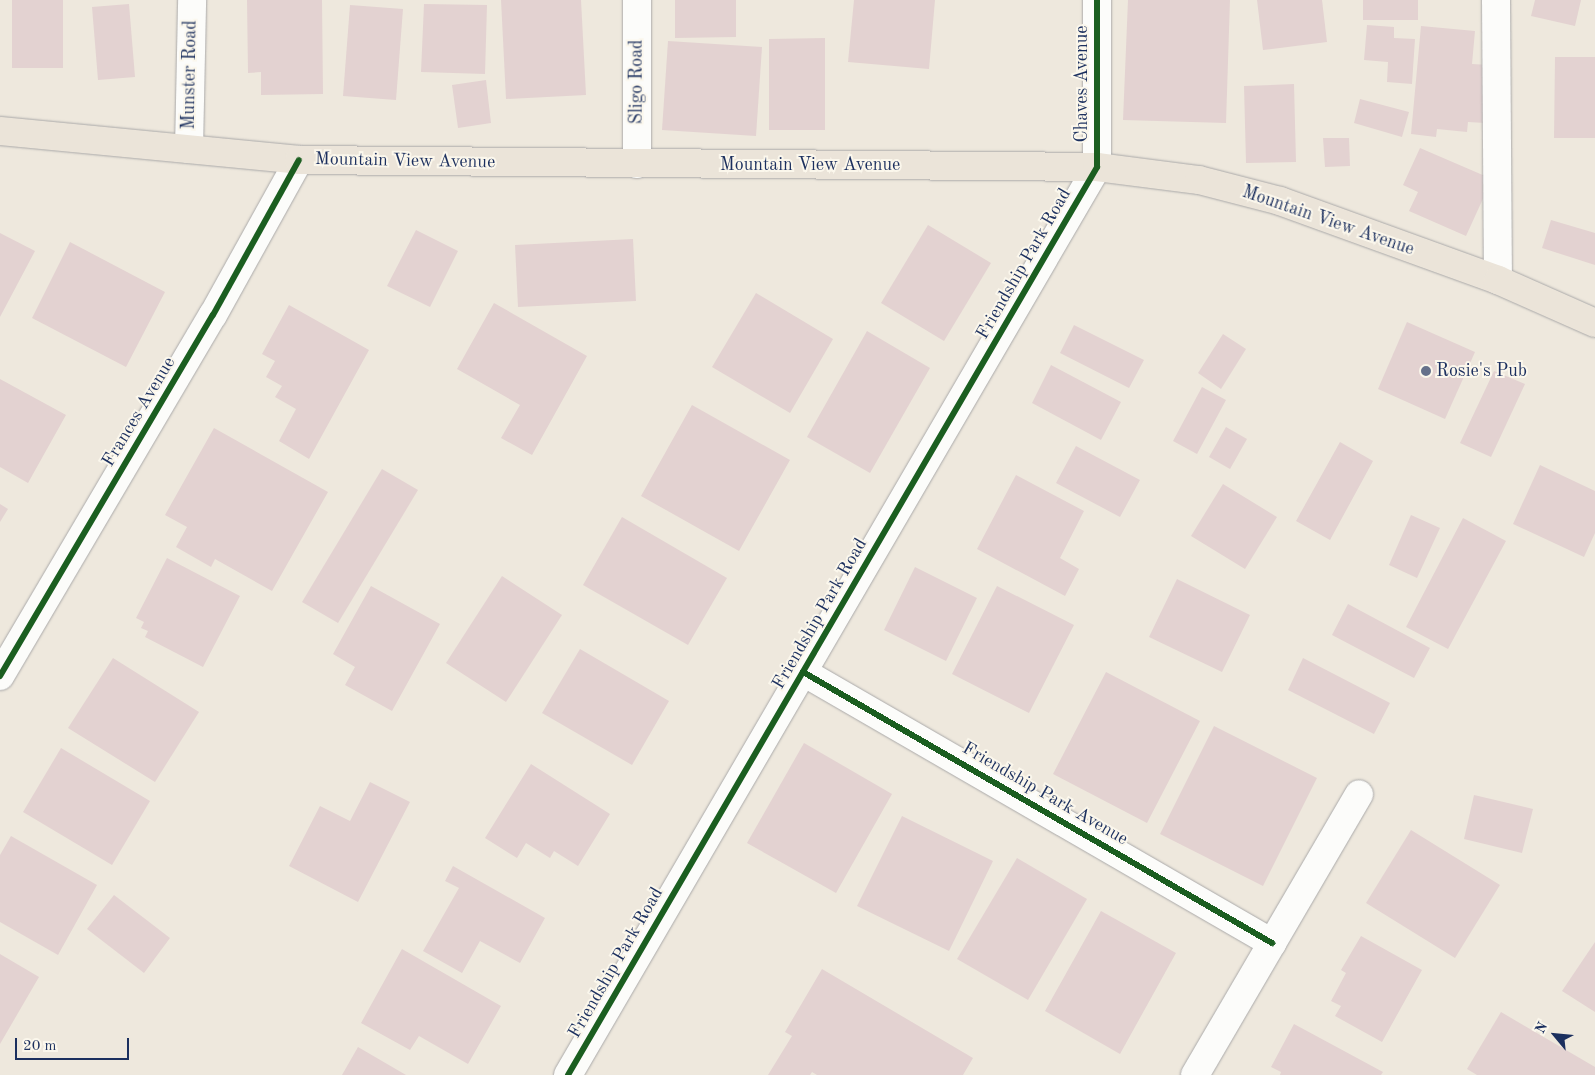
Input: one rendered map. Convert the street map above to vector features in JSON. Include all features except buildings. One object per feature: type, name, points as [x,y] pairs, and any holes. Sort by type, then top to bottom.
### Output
[{"type":"main road","name":"Mountain View Avenue","points":[[0,131],[299,160],[1098,167],[1199,180],[1280,201],[1498,280],[1595,323]]},
{"type":"street","name":"Munster Road","points":[[189,149],[192,0]]},
{"type":"street","name":"Sligo Road","points":[[637,0],[637,164]]},
{"type":"street","name":"Chaves Avenue","points":[[1097,0],[1098,167]]},
{"type":"street","points":[[1496,0],[1498,280]]},
{"type":"street","name":"Frances Avenue","points":[[0,676],[213,315],[299,160]]},
{"type":"street","name":"Friendship Park Road","points":[[568,1075],[1098,167]]},
{"type":"street","name":"Friendship Park Avenue","points":[[803,672],[1272,943]]},
{"type":"street","points":[[1195,1075],[1359,794]]},
{"type":"cycle path","points":[[568,1075],[1097,167],[1097,0]]},
{"type":"cycle path","points":[[0,676],[213,315],[299,160]]},
{"type":"cycle path","points":[[803,672],[1272,943]]},
{"type":"place","name":"Rosie's Pub","points":[[1426,371]]}]
